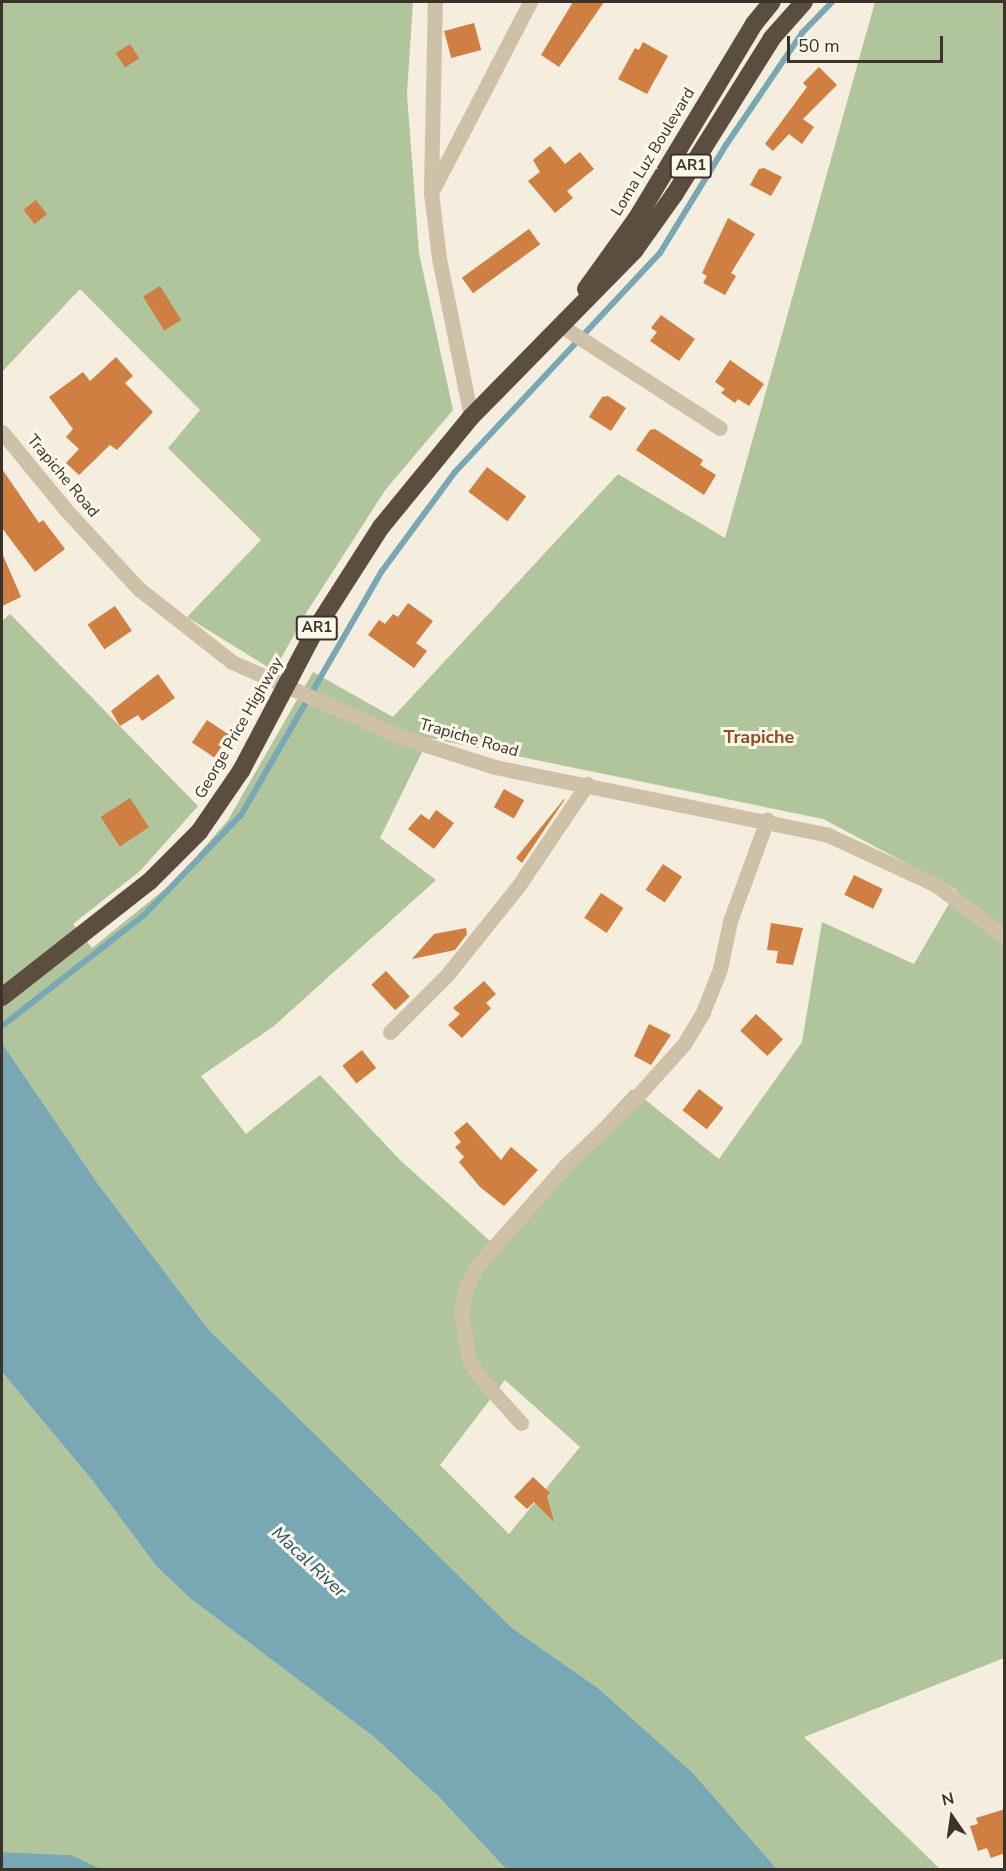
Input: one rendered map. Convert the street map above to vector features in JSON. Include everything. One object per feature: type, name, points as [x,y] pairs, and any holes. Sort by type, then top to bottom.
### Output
[{"type":"highway","name":"Loma Luz Boulevard","points":[[562,322],[637,218],[754,24],[772,2]]},
{"type":"highway","name":"AR1","points":[[562,322],[634,251],[772,38],[804,2]]},
{"type":"highway","name":"George Price Highway","points":[[2,998],[150,881],[199,832],[241,771],[287,688],[317,627],[381,527],[471,417],[562,322]]},
{"type":"street","points":[[435,2],[431,193],[439,258],[471,417]]},
{"type":"street","points":[[431,193],[530,2]]},
{"type":"street","points":[[562,322],[720,428]]},
{"type":"street","name":"Trapiche Road","points":[[2,432],[66,510],[139,589],[232,662],[287,688],[445,752],[495,767],[768,820],[828,835],[908,870],[936,885],[1005,936]]},
{"type":"street","points":[[390,1032],[447,975],[512,894],[587,784]]},
{"type":"street","points":[[520,1423],[478,1375],[468,1357],[461,1312],[466,1288],[477,1266],[565,1166],[653,1081],[684,1044],[703,1011],[720,969],[730,921],[768,820]]},
{"type":"green space","points":[[2,2],[413,2],[407,94],[419,253],[453,410],[386,489],[308,610],[274,671],[187,617],[261,540],[168,448],[200,410],[80,289],[2,372]]},
{"type":"green space","points":[[875,2],[1004,2],[1004,1658],[804,1737],[940,1869],[777,1869],[693,1773],[598,1688],[512,1628],[208,1329],[98,1184],[2,1043],[2,621],[10,614],[198,806],[140,871],[73,924],[92,948],[176,880],[228,820],[313,672],[393,717],[618,474],[725,538]],"holes":[[[429,738],[823,819],[957,890],[914,964],[822,922],[802,1042],[719,1159],[632,1089],[490,1241],[400,1160],[320,1075],[246,1134],[201,1076],[274,1026],[436,880],[380,838]],[[505,1380],[580,1447],[509,1534],[440,1465]]]},
{"type":"green space","points":[[2,1372],[92,1480],[157,1567],[191,1599],[374,1737],[438,1796],[506,1869],[101,1870],[71,1855],[2,1852]]},
{"type":"water","name":"Macal River","points":[[2,1043],[98,1184],[208,1329],[512,1628],[598,1688],[693,1773],[777,1869],[506,1869],[438,1796],[374,1737],[191,1599],[157,1567],[92,1480],[2,1372]]},
{"type":"water","points":[[2,1852],[71,1855],[101,1869],[2,1869]]},
{"type":"building","points":[[573,2],[604,2],[559,67],[541,55]]},
{"type":"building","points":[[474,23],[481,50],[451,58],[444,31]]},
{"type":"building","points":[[643,42],[668,56],[647,94],[618,79],[635,48],[639,50]]},
{"type":"building","points":[[130,44],[139,58],[125,68],[116,53]]},
{"type":"building","points":[[819,67],[837,85],[803,119],[814,127],[802,144],[789,134],[773,151],[765,144],[807,87],[803,83]]},
{"type":"building","points":[[550,146],[565,164],[580,152],[594,169],[567,191],[573,198],[555,213],[528,181],[540,172],[533,160]]},
{"type":"building","points":[[764,168],[782,177],[771,196],[750,185],[759,169]]},
{"type":"building","points":[[36,200],[47,214],[34,224],[23,210]]},
{"type":"building","points":[[728,218],[755,234],[731,273],[736,276],[725,295],[703,283],[707,276],[702,273]]},
{"type":"building","points":[[529,229],[540,244],[473,293],[462,278]]},
{"type":"building","points":[[160,286],[181,320],[164,331],[143,297]]},
{"type":"building","points":[[661,315],[695,339],[679,361],[650,341],[657,332],[651,328]]},
{"type":"building","points":[[116,357],[133,376],[125,383],[153,412],[117,450],[110,445],[79,475],[66,463],[79,449],[66,437],[73,429],[49,397],[83,372],[90,381]]},
{"type":"building","points":[[730,360],[764,384],[749,406],[738,399],[735,403],[721,393],[725,389],[715,382]]},
{"type":"building","points":[[608,396],[626,408],[611,431],[589,417],[602,397]]},
{"type":"building","points":[[655,429],[703,460],[700,465],[716,475],[704,495],[636,450],[650,430]]},
{"type":"building","points":[[487,467],[526,496],[507,521],[468,492]]},
{"type":"building","points":[[2,469],[39,523],[43,520],[65,549],[35,572],[2,528]]},
{"type":"building","points":[[2,553],[21,597],[2,606]]},
{"type":"building","points":[[408,603],[433,621],[416,643],[427,651],[414,668],[368,635],[379,620],[385,624],[393,614],[398,617]]},
{"type":"building","points":[[115,606],[132,631],[104,649],[88,624]]},
{"type":"building","points":[[158,674],[175,698],[142,721],[138,715],[120,726],[111,711]]},
{"type":"building","points":[[207,720],[229,735],[214,757],[192,742]]},
{"type":"building","points":[[504,789],[524,800],[514,819],[494,807]]},
{"type":"building","points":[[130,798],[149,827],[120,846],[101,817]]},
{"type":"building","points":[[565,799],[522,863],[516,858]]},
{"type":"building","points":[[436,810],[454,823],[434,849],[408,829],[421,814],[429,820]]},
{"type":"building","points":[[663,864],[682,877],[665,903],[646,890]]},
{"type":"building","points":[[854,875],[883,889],[873,909],[844,895]]},
{"type":"building","points":[[601,893],[623,908],[607,933],[584,918]]},
{"type":"building","points":[[771,923],[803,928],[793,965],[776,963],[778,951],[767,950]]},
{"type":"building","points":[[466,928],[467,934],[455,950],[412,959],[434,934]]},
{"type":"building","points":[[386,971],[410,997],[395,1010],[371,985]]},
{"type":"building","points":[[484,981],[496,994],[486,1003],[491,1008],[462,1038],[448,1025],[460,1014],[453,1008]]},
{"type":"building","points":[[756,1014],[783,1039],[767,1056],[740,1031]]},
{"type":"building","points":[[649,1024],[671,1035],[651,1065],[634,1056]]},
{"type":"building","points":[[362,1050],[376,1068],[356,1084],[342,1065]]},
{"type":"building","points":[[699,1089],[723,1108],[707,1129],[682,1110]]},
{"type":"building","points":[[467,1122],[501,1160],[511,1147],[538,1170],[504,1206],[480,1187],[459,1162],[464,1157],[455,1147],[461,1142],[454,1133]]},
{"type":"building","points":[[533,1477],[550,1493],[547,1496],[554,1522],[534,1502],[527,1509],[514,1497]]},
{"type":"building","points":[[1005,1809],[1005,1853],[991,1858],[987,1848],[978,1851],[970,1826],[978,1824],[976,1818]]},
{"type":"waterway","points":[[2,1026],[144,915],[241,815],[382,571],[455,472],[660,253],[726,145],[802,33],[832,2]]},
{"type":"district","name":"Trapiche","points":[[759,737]]}]
